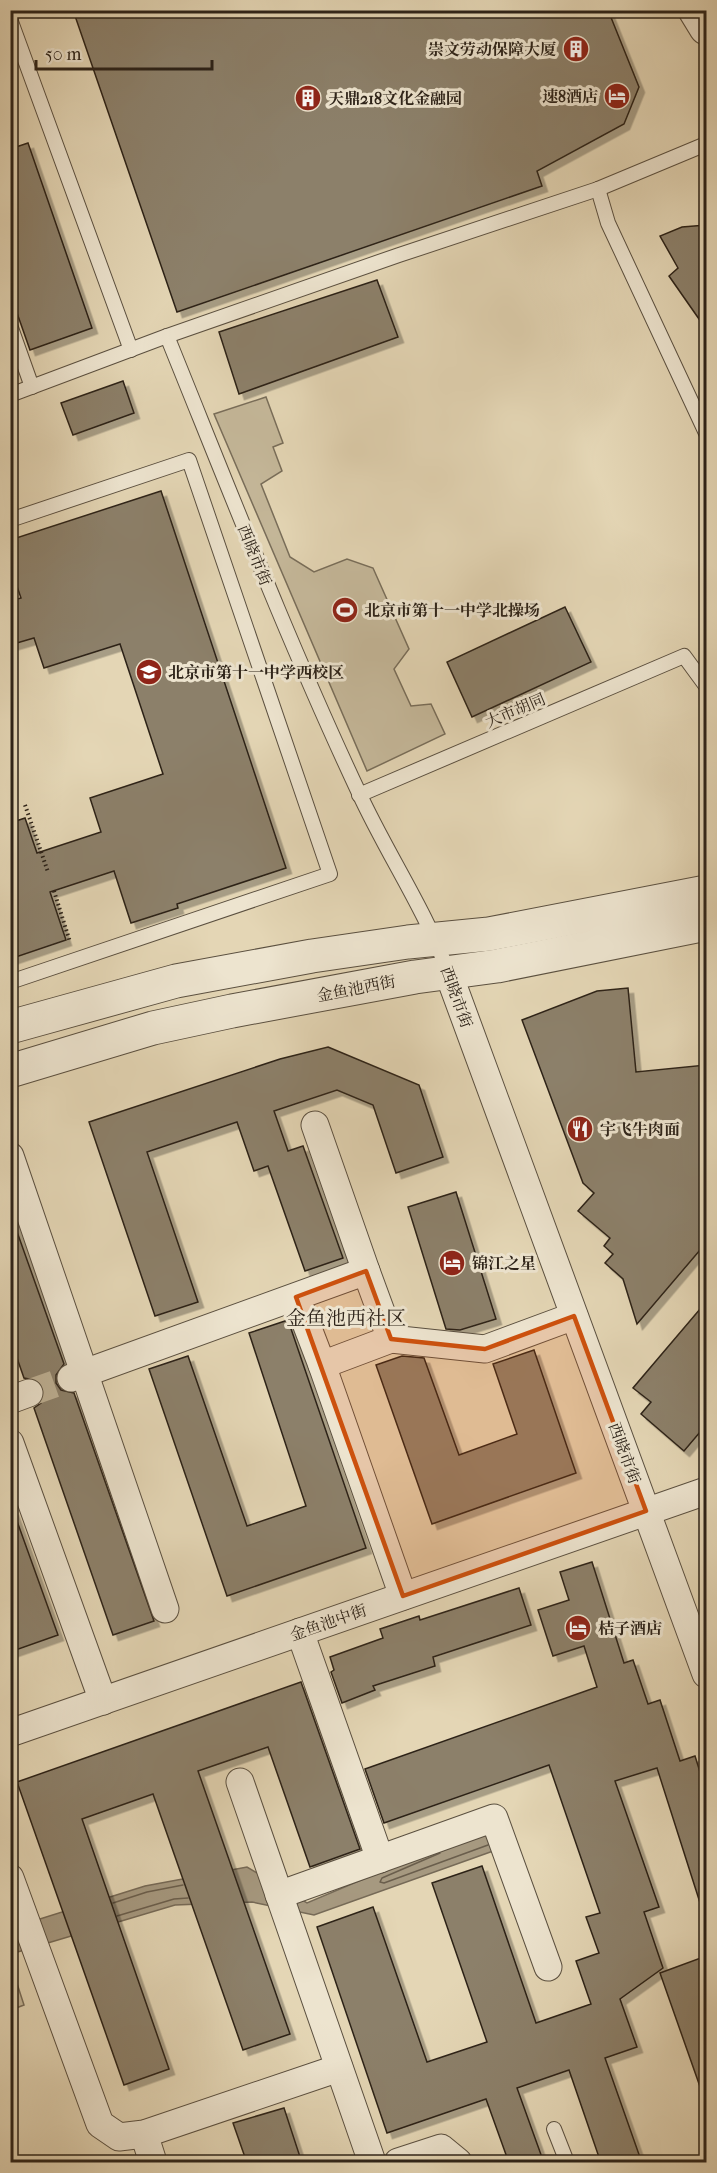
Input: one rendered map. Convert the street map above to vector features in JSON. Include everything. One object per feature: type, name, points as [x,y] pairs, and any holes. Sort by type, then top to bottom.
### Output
[{"type":"street","points":[[696,10],[706,28]]},
{"type":"street","points":[[10,1027],[176,981],[312,956],[489,934],[706,892]]},
{"type":"street","name":"金鱼池西街","points":[[10,1071],[153,1028],[243,1009],[448,972],[497,966],[706,924]]},
{"type":"street","name":"西晓市街","points":[[448,972],[706,1674]]},
{"type":"street","points":[[315,1125],[391,1339]]},
{"type":"street","points":[[10,1156],[78,1376],[165,1609]]},
{"type":"street","points":[[78,1376],[366,1271]]},
{"type":"street","points":[[297,1297],[403,1596]]},
{"type":"street","points":[[322,1365],[391,1339],[485,1349],[574,1316]]},
{"type":"street","points":[[10,1443],[102,1701]]},
{"type":"street","name":"金鱼池中街","points":[[10,1733],[706,1491]]},
{"type":"street","points":[[300,1632],[380,1859]]},
{"type":"street","points":[[240,1782],[372,2163]]},
{"type":"street","points":[[279,1895],[494,1818],[548,1968]]},
{"type":"street","points":[[10,1878],[100,2124],[119,2137],[144,2134],[339,2068]]},
{"type":"street","points":[[144,2134],[153,2163]]},
{"type":"street","points":[[398,2163],[441,2148],[458,2163]]},
{"type":"lane","points":[[10,19],[132,350]]},
{"type":"lane","points":[[10,395],[167,336],[598,189],[706,144]]},
{"type":"lane","points":[[598,189],[608,223],[706,433]]},
{"type":"lane","points":[[10,326],[32,387]]},
{"type":"lane","name":"西晓市街","points":[[167,336],[269,589],[359,795],[436,939],[448,972]]},
{"type":"lane","points":[[10,520],[189,460],[330,874],[10,982]]},
{"type":"lane","name":"大市胡同","points":[[359,795],[684,656],[706,686]]},
{"type":"lane","points":[[554,2129],[567,2163]]},
{"type":"path","points":[[25,805],[48,872]]},
{"type":"path","points":[[54,891],[76,960]]},
{"type":"highlighted area","points":[[366,1271],[391,1339],[485,1349],[574,1316],[646,1511],[403,1596],[296,1297]]},
{"type":"shaded area","name":"北京市第十一中学北操场","points":[[266,397],[283,443],[273,447],[282,471],[261,484],[290,557],[314,572],[347,559],[373,568],[409,649],[394,669],[411,706],[431,704],[445,734],[367,771],[214,414]]},
{"type":"shaded area","points":[[11,1965],[24,2005],[10,2010]]},
{"type":"water","points":[[489,1826],[496,1850],[314,1915],[252,1902],[175,1905],[11,1954],[11,1928],[145,1886],[247,1867],[307,1903]]},
{"type":"building","name":"天鼎218文化金融园","points":[[73,10],[608,10],[639,87],[624,124],[537,171],[542,186],[177,312]]},
{"type":"building","points":[[28,143],[92,328],[30,350],[10,293],[10,149]]},
{"type":"building","points":[[706,225],[706,329],[669,276],[678,268],[660,236],[682,227]]},
{"type":"building","points":[[377,280],[398,337],[239,394],[219,332]]},
{"type":"building","points":[[123,381],[134,413],[73,435],[61,403]]},
{"type":"building","points":[[161,491],[286,868],[177,904],[178,908],[131,923],[114,871],[50,892],[66,940],[10,959],[10,823],[25,818],[37,853],[101,832],[90,798],[163,774],[120,644],[44,668],[34,638],[10,645],[10,601],[21,598],[10,566],[10,540]]},
{"type":"building","points":[[565,607],[591,662],[472,717],[447,662]]},
{"type":"building","points":[[628,988],[636,1072],[706,1065],[706,1243],[637,1324],[623,1279],[605,1263],[613,1254],[604,1246],[610,1238],[578,1211],[594,1193],[583,1183],[522,1020],[597,991]]},
{"type":"building","points":[[328,1047],[419,1085],[443,1157],[396,1173],[373,1105],[337,1090],[274,1111],[288,1151],[303,1146],[343,1258],[305,1271],[268,1166],[254,1171],[237,1122],[147,1152],[198,1302],[155,1316],[89,1122],[280,1059]]},
{"type":"building","name":"锦江之星","points":[[456,1192],[496,1319],[460,1330],[446,1329],[408,1207]]},
{"type":"building","points":[[10,1212],[64,1364],[56,1375],[56,1383],[61,1390],[74,1393],[154,1621],[113,1635],[34,1408],[41,1403],[44,1388],[39,1381],[24,1378],[10,1338]]},
{"type":"building","points":[[706,1302],[706,1425],[684,1451],[641,1414],[651,1402],[633,1388]]},
{"type":"building","points":[[288,1320],[366,1548],[227,1596],[149,1369],[188,1356],[247,1526],[306,1506],[249,1333]]},
{"type":"building","points":[[534,1350],[576,1473],[432,1524],[376,1365],[402,1356],[424,1358],[459,1455],[517,1434],[493,1364]]},
{"type":"building","points":[[13,1510],[58,1635],[10,1652],[10,1511]]},
{"type":"building","points":[[592,1562],[624,1663],[633,1660],[648,1704],[660,1700],[680,1761],[695,1756],[706,1791],[706,1909],[702,1909],[657,1768],[615,1781],[659,1907],[644,1912],[663,1968],[620,1999],[637,2047],[605,2058],[642,2163],[601,2163],[569,2070],[517,2088],[544,2163],[509,2163],[486,2099],[387,2133],[317,1927],[373,1907],[427,2062],[487,2042],[432,1883],[482,1866],[536,2023],[591,2004],[576,1961],[599,1953],[586,1917],[600,1913],[549,1765],[384,1823],[365,1769],[597,1687],[584,1646],[553,1656],[538,1610],[569,1600],[560,1572]]},
{"type":"building","points":[[519,1588],[531,1625],[433,1657],[435,1666],[373,1686],[375,1690],[342,1703],[331,1672],[334,1670],[330,1657],[383,1638],[380,1629],[419,1616],[420,1620]]},
{"type":"building","points":[[301,1682],[360,1849],[310,1867],[268,1747],[198,1771],[290,2034],[243,2050],[153,1794],[82,1819],[169,2069],[124,2085],[17,1782]]},
{"type":"building","points":[[706,1956],[706,2098],[704,2098],[660,1973]]},
{"type":"building","points":[[284,2108],[302,2163],[247,2163],[233,2123]]},
{"type":"tunnel","points":[[29,1393],[71,1378]]},
{"type":"place","name":"崇文劳动保障大厦","points":[[576,49]]},
{"type":"place","name":"速8酒店","points":[[617,96]]},
{"type":"place","name":"天鼎218文化金融园","points":[[308,98]]},
{"type":"place","name":"北京市第十一中学北操场","points":[[345,610]]},
{"type":"place","name":"北京市第十一中学西校区","points":[[149,672]]},
{"type":"place","name":"宇飞牛肉面","points":[[580,1129]]},
{"type":"place","name":"锦江之星","points":[[452,1263]]},
{"type":"place","name":"桔子酒店","points":[[578,1628]]},
{"type":"district","name":"金鱼池西社区","points":[[346,1318]]}]
